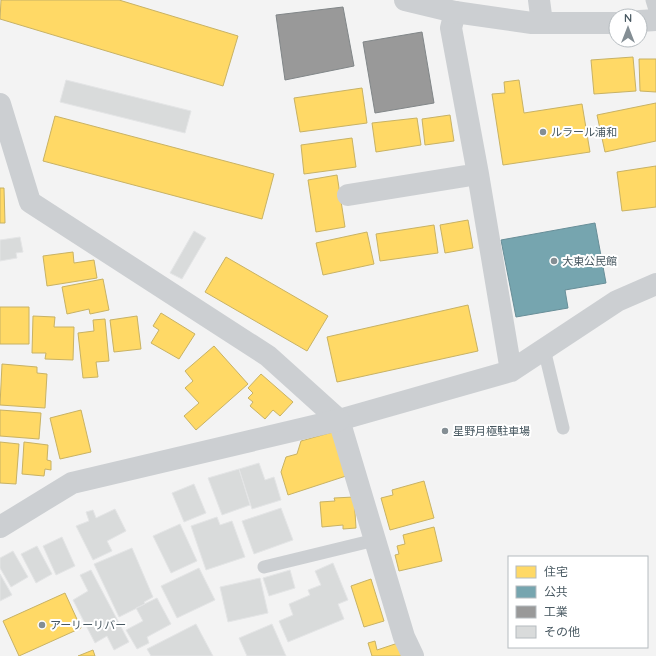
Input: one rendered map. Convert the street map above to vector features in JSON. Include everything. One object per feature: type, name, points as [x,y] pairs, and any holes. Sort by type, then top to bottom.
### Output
[{"type":"street","points":[[405,0],[455,12],[542,23],[608,23]]},
{"type":"street","points":[[539,0],[542,23]]},
{"type":"street","points":[[455,12],[451,28],[478,174],[511,371]]},
{"type":"street","points":[[0,104],[30,202],[268,356],[339,420],[404,637],[413,656]]},
{"type":"street","points":[[348,195],[478,174]]},
{"type":"street","points":[[0,527],[72,483],[339,420],[511,371],[617,301],[656,284]]},
{"type":"lane","points":[[652,0],[656,13]]},
{"type":"lane","points":[[544,349],[563,428]]},
{"type":"lane","points":[[264,567],[375,540]]},
{"type":"building: 住宅","points":[[1,0],[119,0],[238,36],[223,86],[0,19]]},
{"type":"building: 住宅","points":[[633,57],[636,91],[594,94],[591,60]]},
{"type":"building: 住宅","points":[[639,59],[656,59],[656,92],[640,91]]},
{"type":"building: 住宅","name":"ルラール浦和","points":[[519,80],[524,113],[582,104],[590,152],[503,165],[492,94],[505,93],[504,82]]},
{"type":"building: 住宅","points":[[362,88],[367,123],[300,132],[294,98]]},
{"type":"building: 住宅","points":[[656,103],[656,141],[605,152],[597,115]]},
{"type":"building: 住宅","points":[[450,115],[454,141],[425,145],[422,119]]},
{"type":"building: 住宅","points":[[55,116],[274,174],[262,219],[43,161]]},
{"type":"building: 住宅","points":[[417,118],[421,145],[376,152],[372,123]]},
{"type":"building: 住宅","points":[[352,138],[356,167],[304,174],[301,145]]},
{"type":"building: 住宅","points":[[656,166],[656,207],[622,211],[617,172]]},
{"type":"building: 住宅","points":[[337,175],[345,227],[316,232],[308,180]]},
{"type":"building: 住宅","points":[[0,188],[4,188],[5,223],[0,223]]},
{"type":"building: 住宅","points":[[468,220],[473,248],[445,253],[440,225]]},
{"type":"building: 住宅","points":[[434,225],[438,253],[380,261],[376,234]]},
{"type":"building: 住宅","points":[[367,232],[374,264],[323,275],[316,243]]},
{"type":"building: 住宅","points":[[73,252],[74,263],[94,260],[97,278],[47,286],[43,256]]},
{"type":"building: 住宅","points":[[226,257],[328,316],[307,351],[205,292]]},
{"type":"building: 住宅","points":[[103,279],[109,310],[90,314],[89,309],[67,314],[62,287]]},
{"type":"building: 住宅","points":[[468,305],[478,351],[337,382],[327,337]]},
{"type":"building: 住宅","points":[[0,307],[29,307],[29,344],[0,344]]},
{"type":"building: 住宅","points":[[161,313],[195,334],[179,359],[151,343],[159,330],[153,326]]},
{"type":"building: 住宅","points":[[33,316],[55,317],[54,327],[74,327],[73,360],[45,359],[46,353],[32,353]]},
{"type":"building: 住宅","points":[[137,316],[141,349],[114,352],[110,320]]},
{"type":"building: 住宅","points":[[105,319],[109,361],[96,362],[98,377],[83,378],[78,333],[94,331],[93,320]]},
{"type":"building: 住宅","points":[[214,346],[248,384],[196,430],[184,416],[199,403],[185,388],[193,381],[185,371]]},
{"type":"building: 住宅","points":[[2,364],[37,367],[37,373],[47,374],[45,408],[0,405]]},
{"type":"building: 住宅","points":[[261,374],[293,402],[280,416],[273,410],[265,419],[250,406],[253,402],[248,398],[253,393],[248,388]]},
{"type":"building: 住宅","points":[[0,410],[41,413],[39,439],[0,436]]},
{"type":"building: 住宅","points":[[81,410],[91,452],[60,459],[50,418]]},
{"type":"building: 住宅","points":[[333,432],[346,476],[288,495],[281,472],[286,457],[297,454],[301,441]]},
{"type":"building: 住宅","points":[[0,442],[19,444],[16,484],[0,483]]},
{"type":"building: 住宅","points":[[24,442],[48,445],[47,460],[51,461],[51,470],[45,469],[44,476],[22,474]]},
{"type":"building: 住宅","points":[[424,481],[434,518],[390,530],[381,498],[393,495],[392,490]]},
{"type":"building: 住宅","points":[[354,497],[356,528],[343,529],[343,525],[322,527],[320,502],[335,501],[334,498]]},
{"type":"building: 住宅","points":[[434,527],[442,561],[399,571],[395,555],[399,554],[397,546],[405,544],[403,535]]},
{"type":"building: 住宅","points":[[371,579],[384,621],[364,627],[351,586]]},
{"type":"building: 住宅","name":"アーリーリバー","points":[[65,593],[81,628],[19,656],[3,621]]},
{"type":"building: 住宅","points":[[375,641],[377,650],[398,643],[402,656],[372,656],[368,643]]},
{"type":"building: 住宅","points":[[93,650],[95,656],[78,656]]},
{"type":"building: 公共","name":"大東公民館","points":[[595,223],[606,283],[565,290],[568,308],[516,317],[501,240]]},
{"type":"building: 工業","points":[[343,7],[354,66],[285,80],[276,15]]},
{"type":"building: 工業","points":[[422,32],[434,103],[375,113],[363,42]]},
{"type":"building: その他","points":[[66,80],[191,111],[185,133],[60,102]]},
{"type":"building: その他","points":[[194,231],[206,238],[182,279],[170,273]]},
{"type":"building: その他","points":[[20,237],[23,252],[16,253],[17,258],[0,261],[0,240]]},
{"type":"building: その他","points":[[259,463],[265,480],[274,477],[281,500],[252,509],[239,469]]},
{"type":"building: その他","points":[[239,469],[250,505],[222,515],[208,478]]},
{"type":"building: その他","points":[[194,484],[206,513],[184,522],[172,493]]},
{"type":"building: その他","points":[[281,508],[293,540],[254,554],[242,521]]},
{"type":"building: その他","points":[[115,509],[126,531],[107,541],[112,551],[93,560],[76,526],[89,521],[86,512],[93,510],[96,518]]},
{"type":"building: その他","points":[[217,517],[220,525],[232,521],[245,557],[206,570],[191,526]]},
{"type":"building: その他","points":[[180,524],[197,561],[171,573],[153,536]]},
{"type":"building: その他","points":[[62,537],[75,566],[56,575],[43,546]]},
{"type":"building: その他","points":[[37,546],[52,574],[36,583],[21,554]]},
{"type":"building: その他","points":[[132,548],[153,597],[144,602],[145,604],[119,617],[94,564]]},
{"type":"building: その他","points":[[13,551],[28,577],[11,587],[0,568],[0,558]]},
{"type":"building: その他","points":[[333,563],[348,600],[338,604],[344,619],[288,642],[279,621],[293,615],[289,604],[310,595],[308,590],[321,585],[315,571]]},
{"type":"building: その他","points":[[199,568],[215,600],[177,618],[161,586]]},
{"type":"building: その他","points":[[91,570],[129,642],[114,650],[107,636],[95,643],[73,600],[88,591],[80,575]]},
{"type":"building: その他","points":[[290,570],[295,588],[269,596],[263,578]]},
{"type":"building: その他","points":[[0,574],[12,595],[0,601]]},
{"type":"building: その他","points":[[260,578],[268,613],[228,622],[220,587]]},
{"type":"building: その他","points":[[157,598],[171,624],[147,637],[149,643],[137,649],[126,630],[143,621],[136,608]]},
{"type":"building: その他","points":[[196,624],[213,656],[151,656],[147,649]]},
{"type":"building: その他","points":[[272,624],[286,656],[247,656],[239,638]]},
{"type":"place","name":"ルラール浦和","points":[[543,132]]},
{"type":"place","name":"大東公民館","points":[[554,261]]},
{"type":"place","name":"星野月極駐車場","points":[[445,431]]},
{"type":"place","name":"アーリーリバー","points":[[42,625]]}]
